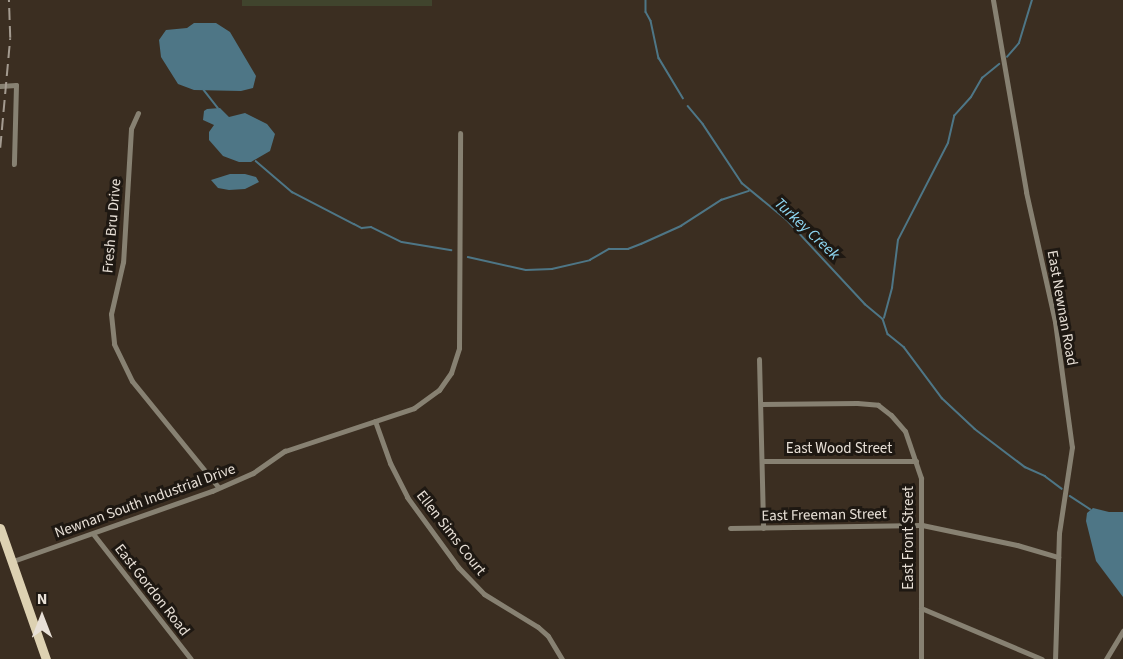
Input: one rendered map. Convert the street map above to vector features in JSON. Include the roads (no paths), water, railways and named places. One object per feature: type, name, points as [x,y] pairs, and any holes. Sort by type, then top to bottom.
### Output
[{"type":"main road","points":[[0,528],[46,659]]},
{"type":"street","name":"East Newnan Road","points":[[993,0],[1026,192],[1055,322],[1072,447],[1059,533],[1055,659]]},
{"type":"street","points":[[0,86],[16,86],[14,164]]},
{"type":"street","name":"Fresh Bru Drive","points":[[138,112],[131,129],[123,262],[111,314],[114,344],[132,381],[219,487]]},
{"type":"street","name":"Newnan South Industrial Drive","points":[[13,561],[94,535],[219,487],[253,473],[285,451],[414,408],[439,390],[451,373],[459,348],[460,133]]},
{"type":"street","points":[[759,359],[763,528]]},
{"type":"street","name":"East Front Street","points":[[761,405],[857,403],[878,405],[891,415],[904,431],[921,478],[921,659]]},
{"type":"street","name":"Ellen Sims Court","points":[[375,421],[390,463],[407,497],[458,567],[484,594],[538,627],[548,636],[562,659]]},
{"type":"street","name":"East Wood Street","points":[[762,461],[916,461]]},
{"type":"street","name":"East Freeman Street","points":[[730,528],[922,525],[1017,545],[1059,557]]},
{"type":"street","name":"East Gordon Road","points":[[94,535],[191,659]]},
{"type":"street","points":[[921,608],[1042,659]]},
{"type":"street","points":[[1106,659],[1123,631]]},
{"type":"water","points":[[194,23],[216,23],[230,32],[256,76],[253,88],[241,91],[194,90],[178,84],[161,57],[159,40],[166,30],[187,28]]},
{"type":"water","points":[[220,108],[229,117],[245,113],[267,124],[275,134],[270,151],[251,162],[239,162],[223,156],[209,140],[209,132],[214,125],[203,120],[204,111]]},
{"type":"water","points":[[230,174],[256,177],[259,182],[245,189],[229,190],[218,188],[211,180]]},
{"type":"water","points":[[1093,508],[1109,512],[1123,512],[1123,597],[1096,561],[1086,521],[1087,513]]},
{"type":"waterway","points":[[646,0],[646,12],[651,21],[659,58],[683,98]]},
{"type":"waterway","points":[[1007,57],[1019,43],[1032,0]]},
{"type":"waterway","points":[[884,318],[892,288],[898,240],[948,143],[954,116],[971,97],[982,78],[999,64]]},
{"type":"waterway","name":"Turkey Creek","points":[[204,90],[218,108]]},
{"type":"waterway","name":"Turkey Creek","points":[[688,106],[703,124],[742,183],[787,220],[865,304],[883,319],[888,334],[904,347],[942,398],[975,429],[1025,467],[1045,476],[1062,489]]},
{"type":"waterway","name":"Turkey Creek","points":[[256,161],[292,192],[362,228],[371,227],[402,242],[451,250]]},
{"type":"waterway","name":"Turkey Creek","points":[[468,257],[526,270],[552,269],[590,260],[609,249],[628,249],[641,244],[681,226],[721,200],[749,191]]},
{"type":"waterway","name":"Turkey Creek","points":[[1070,496],[1090,509]]},
{"type":"railway","points":[[0,148],[10,38],[9,0]]}]
